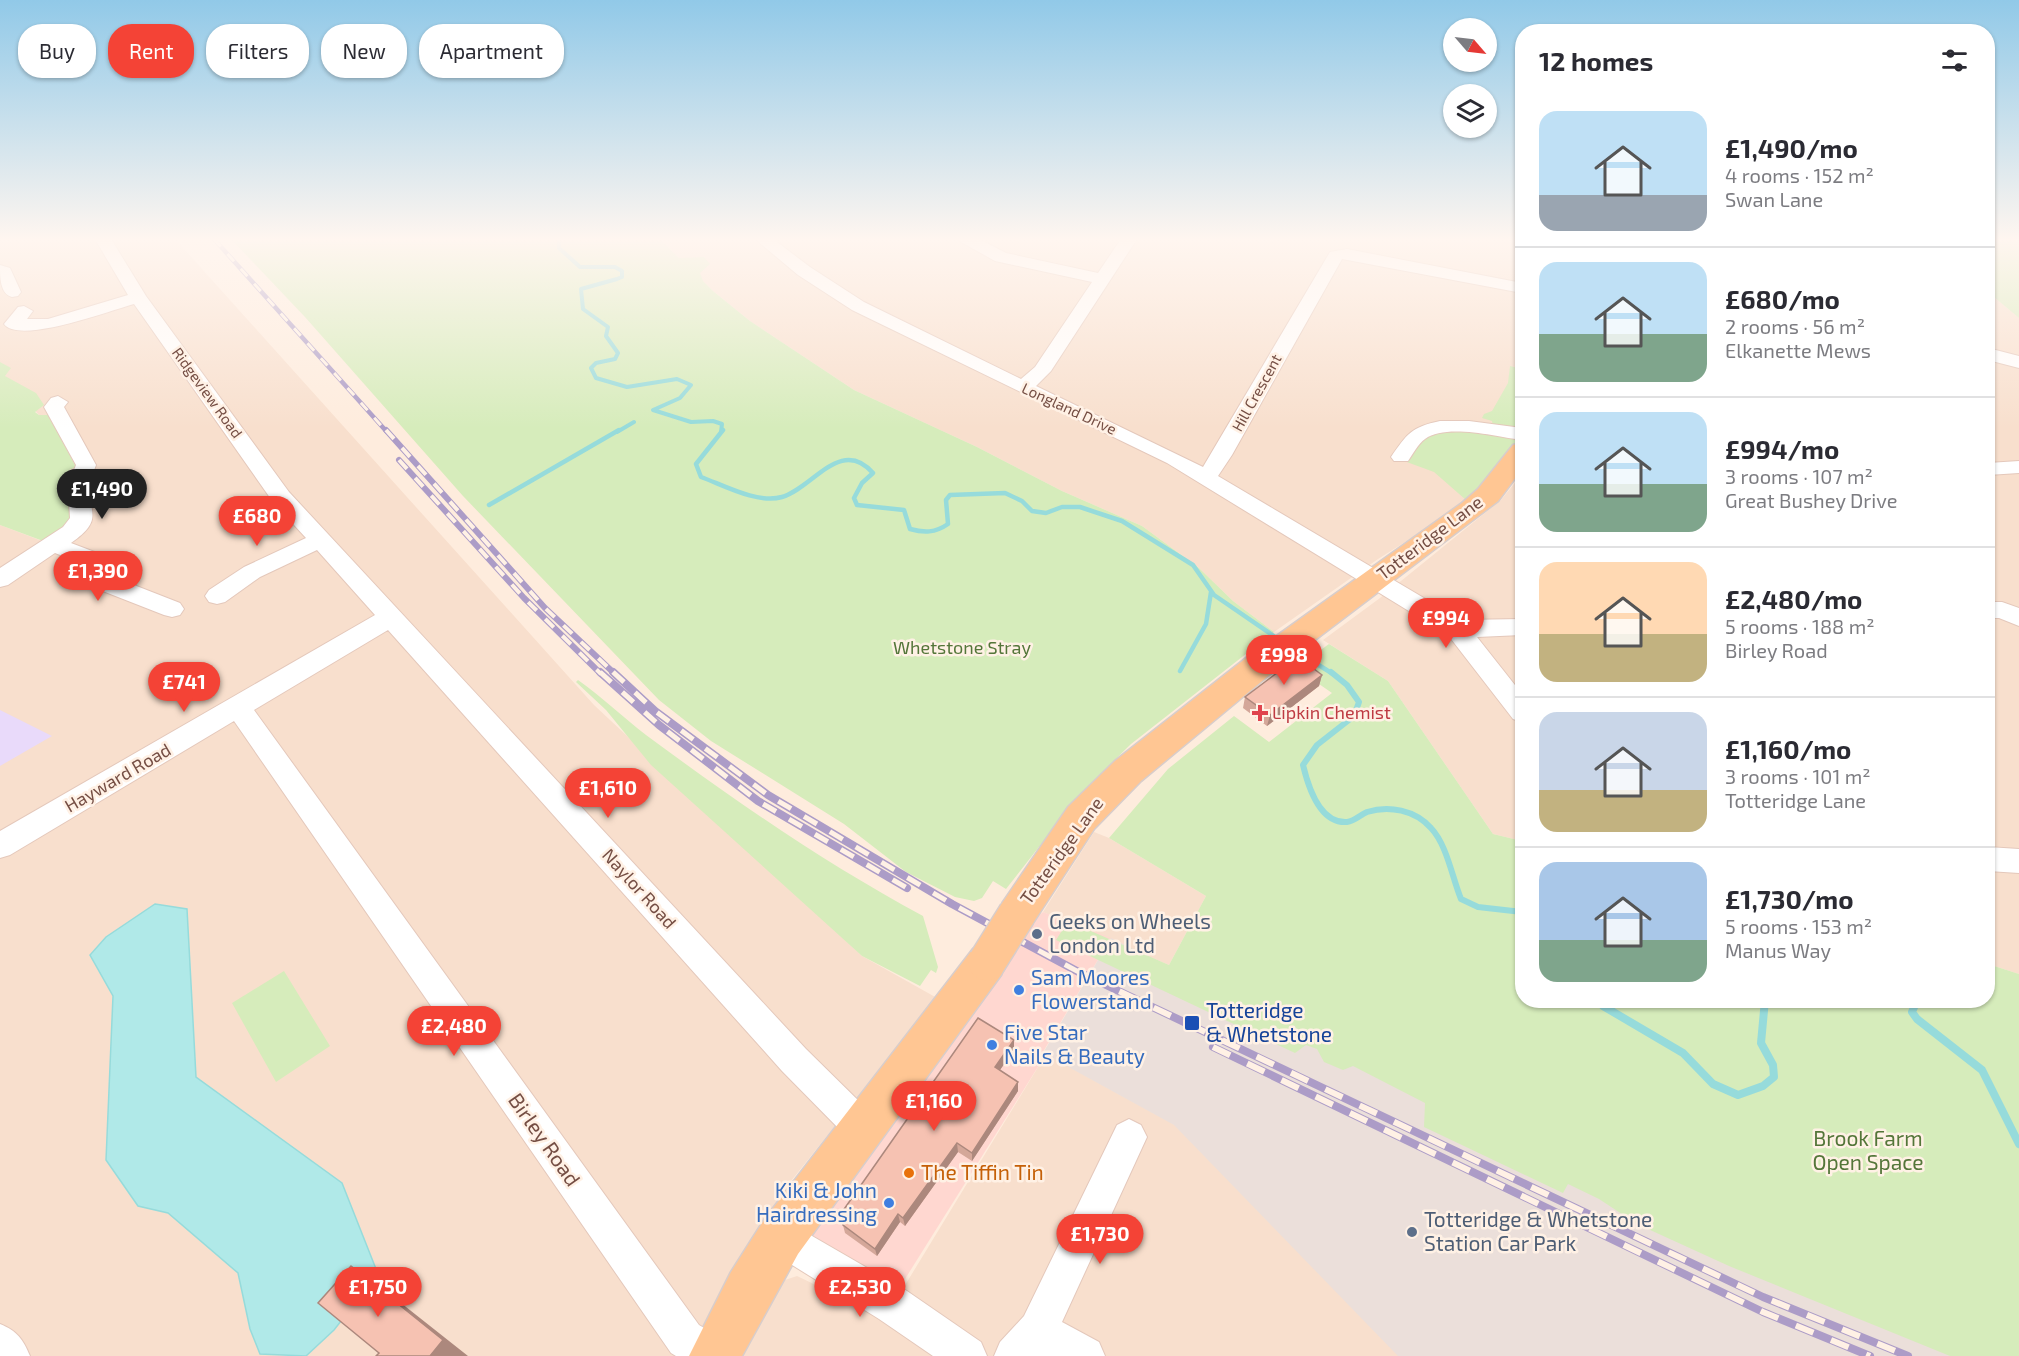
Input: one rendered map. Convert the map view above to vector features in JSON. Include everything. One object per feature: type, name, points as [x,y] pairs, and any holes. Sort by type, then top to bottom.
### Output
[{"type":"main road","name":"Totteridge Lane","points":[[715,1356],[749,1290],[781,1238],[987,962],[1081,818],[1099,797],[1157,746],[1262,663],[1472,509],[1488,495],[1515,458]]},
{"type":"street","points":[[14,323],[50,324],[121,302]]},
{"type":"street","name":"Ridgeview Road","points":[[142,302],[281,497],[320,540]]},
{"type":"street","name":"Longland Drive","points":[[852,302],[1204,475],[1457,629]]},
{"type":"street","points":[[1024,387],[1042,371],[1086,302]]},
{"type":"street","name":"Hill Crescent","points":[[1204,475],[1211,471],[1222,455],[1309,302]]},
{"type":"street","points":[[1995,356],[2019,362]]},
{"type":"street","points":[[1995,373],[2019,377]]},
{"type":"street","points":[[0,579],[71,532],[81,520],[83,512],[79,485],[86,465],[54,407],[58,402]]},
{"type":"street","points":[[1401,457],[1417,435],[1429,428],[1479,429],[1515,445]]},
{"type":"street","points":[[1995,469],[2019,467]]},
{"type":"street","points":[[217,596],[252,572],[320,540]]},
{"type":"street","name":"Naylor Road","points":[[320,540],[794,1060],[863,1129]]},
{"type":"street","points":[[53,544],[105,564],[108,570],[103,582],[172,609]]},
{"type":"street","points":[[1995,610],[2002,610],[2019,618]]},
{"type":"street","name":"Hayward Road","points":[[0,846],[391,617]]},
{"type":"street","points":[[1457,629],[1515,627]]},
{"type":"street","points":[[1457,629],[1515,703]]},
{"type":"street","name":"Birley Road","points":[[238,707],[685,1339],[715,1356]]},
{"type":"street","points":[[1995,859],[2019,861]]},
{"type":"street","points":[[1085,1356],[1026,1343],[1129,1137]]},
{"type":"street","points":[[781,1238],[893,1305],[967,1356]]},
{"type":"street","points":[[0,1344],[10,1356]]},
{"type":"shaded area","points":[[0,302],[232,302],[594,705],[862,956],[937,998],[791,1181],[739,1263],[691,1356],[0,1356],[0,525],[42,541],[73,502],[69,470],[39,415],[0,373]]},
{"type":"shaded area","points":[[727,302],[1515,302],[1515,437],[1466,500],[1448,515],[1378,559],[1274,632],[1233,601],[1199,568],[1142,526],[1062,491],[977,447],[854,390],[750,321]]},
{"type":"shaded area","points":[[1995,302],[2000,302],[2019,318],[2019,974],[1995,966]]},
{"type":"shaded area","points":[[1515,483],[1515,839],[1493,834],[1388,681],[1323,640],[1380,598],[1501,500]]},
{"type":"shaded area","points":[[0,710],[52,736],[0,766]]},
{"type":"shaded area","points":[[1094,832],[1109,838],[1206,896],[1169,965],[1043,912]]},
{"type":"shaded area","points":[[1043,912],[1111,938],[1043,1052],[1046,1054],[900,1287],[781,1237],[987,962]]},
{"type":"shaded area","points":[[1111,938],[1969,1356],[1398,1356],[1174,1125],[1043,1053]]},
{"type":"shaded area","points":[[1046,1054],[1175,1125],[1401,1356],[742,1356],[779,1282],[797,1276],[885,1318]]},
{"type":"green space","name":"Whetstone Stray","points":[[291,302],[727,302],[750,321],[854,390],[977,447],[1062,491],[1142,526],[1199,568],[1233,601],[1274,632],[1131,744],[1082,792],[1006,889],[993,881],[982,898],[974,901],[955,897],[906,872],[844,824],[711,741],[659,700],[463,496]]},
{"type":"green space","points":[[2000,302],[2019,302],[2019,318]]},
{"type":"green space","points":[[0,362],[11,368],[5,376],[36,393],[44,405],[35,412],[39,415],[49,415],[76,467],[69,470],[74,515],[61,530],[43,541],[0,525]]},
{"type":"green space","points":[[1510,366],[1515,367],[1515,444],[1510,455],[1466,500],[1434,472],[1404,461],[1421,437],[1433,432],[1493,427],[1492,421],[1482,418],[1484,414],[1492,411],[1508,383]]},
{"type":"green space","name":"Brook Farm Open Space","points":[[1329,644],[1388,681],[1493,834],[1515,839],[1515,1008],[1995,1008],[1995,966],[2019,974],[2019,1356],[1950,1356],[1729,1266],[1637,1224],[1599,1199],[1568,1184],[1563,1193],[1424,1127],[1425,1103],[1353,1066],[1343,1070],[1324,1062],[1317,1049],[1306,1045],[1295,1053],[1056,940],[1068,921],[1169,965],[1206,896],[1109,838],[1168,769],[1234,716],[1269,742],[1332,693],[1296,668]]},
{"type":"green space","points":[[578,680],[646,735],[747,807],[851,875],[923,916],[938,967],[936,973],[931,970],[920,986],[862,956],[651,765],[606,710],[576,682]]},
{"type":"green space","points":[[284,971],[330,1046],[276,1082],[232,1003]]},
{"type":"water","points":[[155,904],[187,909],[196,1077],[342,1183],[378,1274],[334,1330],[306,1356],[260,1354],[250,1329],[238,1273],[168,1213],[138,1206],[106,1160],[113,996],[90,955],[106,937]]},
{"type":"building","points":[[1298,657],[1322,675],[1270,715],[1245,697]]},
{"type":"building","points":[[978,1018],[1014,1040],[995,1067],[1018,1082],[972,1153],[957,1143],[903,1218],[898,1214],[875,1249],[843,1225],[840,1215]]},
{"type":"building","points":[[351,1266],[443,1340],[430,1356],[376,1356],[379,1353],[318,1303]]},
{"type":"waterway","points":[[582,302],[583,309],[608,327],[606,336],[618,353],[615,359],[596,363],[591,368],[596,378],[627,387],[677,379],[691,385],[680,398],[653,410],[691,422],[713,421],[722,424],[721,432]]},
{"type":"waterway","points":[[617,432],[634,422]]},
{"type":"waterway","points":[[489,505],[619,430]]},
{"type":"waterway","points":[[723,430],[696,464],[701,477],[751,496],[782,497],[838,462],[850,460],[861,463],[873,473],[862,483],[854,498],[857,505],[904,510],[910,529],[934,531],[948,524],[946,500],[950,495],[1005,493],[1022,501],[1032,511],[1046,513],[1062,507],[1080,507],[1122,521],[1193,565],[1214,595],[1281,641]]},
{"type":"waterway","points":[[1180,671],[1206,624],[1211,592]]},
{"type":"waterway","points":[[1293,649],[1333,674]]},
{"type":"waterway","points":[[1331,672],[1347,685],[1359,702],[1354,716],[1317,745],[1303,765],[1312,793],[1322,810],[1337,821],[1347,822],[1375,810],[1393,809],[1410,813],[1425,822],[1437,835],[1461,899],[1478,907],[1515,911]]},
{"type":"waterway","points":[[1606,1008],[1683,1053],[1713,1084],[1738,1095],[1763,1086],[1774,1077],[1773,1065],[1761,1043],[1764,1008]]},
{"type":"waterway","points":[[1914,1008],[1912,1012],[1917,1019],[1982,1070],[2019,1144]]},
{"type":"railway","points":[[271,302],[387,432]]},
{"type":"railway","points":[[386,430],[545,608],[615,674]]},
{"type":"railway","points":[[399,460],[524,598],[601,674]]},
{"type":"railway","points":[[600,672],[659,725],[758,801],[907,888]]},
{"type":"railway","points":[[613,672],[655,711],[768,795],[952,904],[1088,977]]},
{"type":"railway","points":[[1085,975],[1763,1297],[1908,1356]]},
{"type":"railway","points":[[1213,1047],[1763,1312],[1870,1356]]},
{"type":"place","name":"Lipkin Chemist","points":[[1260,713]]},
{"type":"place","name":"Geeks on Wheels London Ltd","points":[[1037,934]]},
{"type":"place","name":"Sam Moores Flowerstand","points":[[1019,990]]},
{"type":"place","name":"Totteridge & Whetstone","points":[[1192,1023]]},
{"type":"place","name":"Five Star Nails & Beauty","points":[[992,1045]]},
{"type":"place","name":"The Tiffin Tin","points":[[909,1173]]},
{"type":"place","name":"Kiki & John Hairdressing","points":[[889,1203]]},
{"type":"place","name":"Totteridge & Whetstone Station Car Park","points":[[1412,1232]]}]
